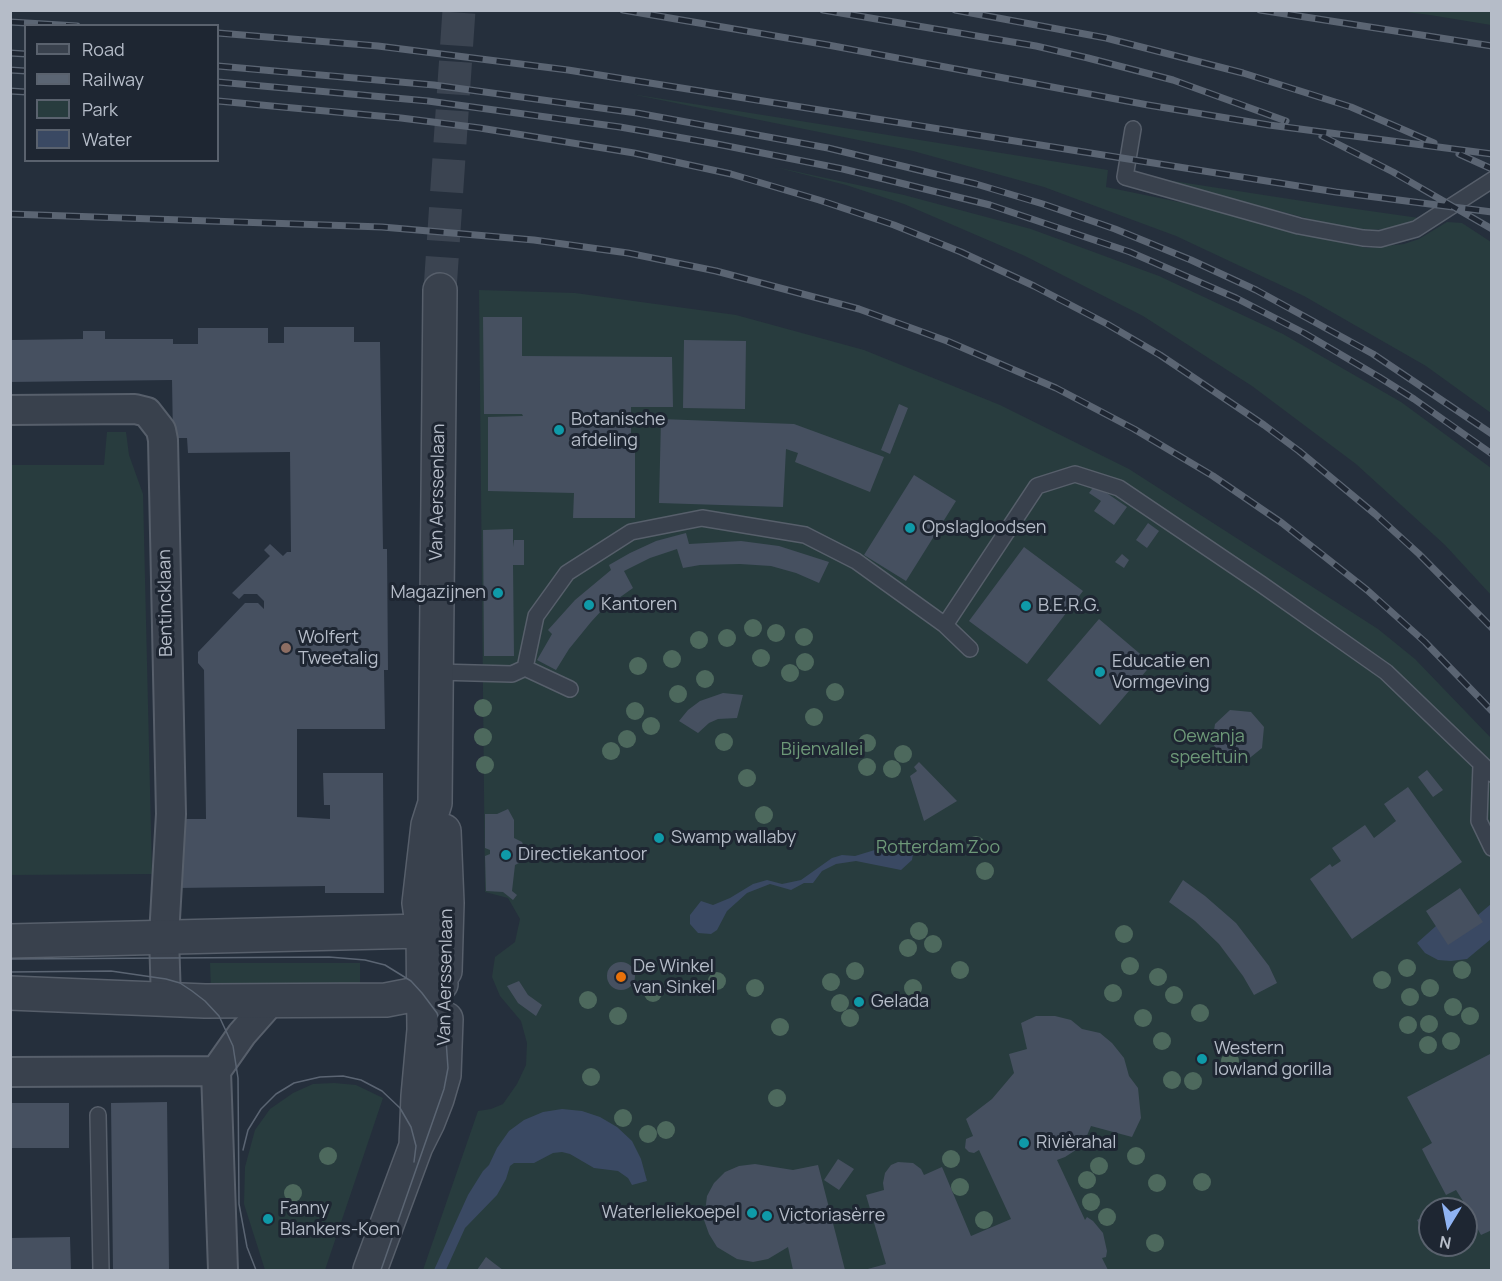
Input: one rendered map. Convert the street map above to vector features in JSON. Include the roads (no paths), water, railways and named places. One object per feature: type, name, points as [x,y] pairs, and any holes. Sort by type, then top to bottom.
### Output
[{"type":"street","name":"Van Aerssenlaan","points":[[370,1270],[416,1146],[417,1096],[423,1038],[434,987],[434,935],[447,903],[445,833],[435,803],[440,290]]},
{"type":"street","name":"Bentincklaan","points":[[10,410],[135,409],[147,412],[161,430],[164,464],[171,814],[164,936],[166,1000]]},
{"type":"street","points":[[10,941],[164,936],[434,935]]},
{"type":"street","points":[[10,993],[166,1000],[386,1000],[434,987]]},
{"type":"street","points":[[223,1270],[216,1071],[242,1034],[272,1000]]},
{"type":"street","points":[[10,1072],[216,1071]]},
{"type":"lane","points":[[1133,129],[1125,177],[1299,226],[1363,238],[1380,239],[1416,229],[1491,180]]},
{"type":"lane","points":[[945,625],[1037,486],[1075,474],[1119,488],[1386,672],[1486,770],[1479,821],[1491,848]]},
{"type":"lane","points":[[525,668],[536,616],[567,573],[632,532],[702,518],[806,535],[856,561],[945,625],[970,649]]},
{"type":"lane","points":[[436,672],[512,674],[525,668],[570,689]]},
{"type":"lane","points":[[98,1115],[101,1270]]},
{"type":"water","points":[[901,837],[908,840],[913,847],[913,854],[912,860],[901,870],[856,861],[836,864],[822,871],[813,883],[804,883],[791,890],[770,884],[747,893],[727,911],[717,930],[711,934],[698,933],[690,924],[690,915],[701,901],[713,905],[753,884],[767,880],[782,884],[801,880],[832,858],[842,855],[855,856],[878,849],[890,851]]},
{"type":"water","points":[[1491,904],[1491,939],[1467,959],[1438,960],[1425,953],[1417,943],[1436,926],[1478,915]]},
{"type":"water","points":[[562,1109],[582,1111],[600,1117],[617,1127],[632,1141],[641,1159],[647,1181],[632,1185],[628,1178],[618,1171],[594,1168],[562,1152],[553,1153],[534,1163],[514,1163],[510,1166],[497,1195],[465,1228],[446,1270],[434,1270],[468,1195],[509,1131],[524,1120],[543,1112]]},
{"type":"tunnel","points":[[440,290],[459,10]]},
{"type":"tram line","points":[[10,959],[329,957],[365,960],[385,965],[411,981],[437,1013],[446,1040],[448,1068],[444,1089],[381,1270]]},
{"type":"tram line","points":[[10,972],[111,971],[166,979],[180,983],[192,991],[219,1016],[233,1046],[238,1078],[239,1204],[247,1247],[256,1270]]},
{"type":"tram line","points":[[243,1150],[248,1130],[261,1109],[276,1094],[294,1083],[320,1077],[343,1076],[361,1080],[382,1091],[400,1108],[411,1127],[416,1146],[414,1162]]},
{"type":"railway","points":[[623,10],[828,45],[1148,105],[1269,125],[1492,154]]},
{"type":"railway","points":[[823,10],[1036,46],[1088,58],[1173,80],[1286,121]]},
{"type":"railway","points":[[955,10],[1106,38],[1243,73],[1351,107],[1434,143]]},
{"type":"railway","points":[[1260,10],[1492,46]]},
{"type":"railway","points":[[10,22],[44,24]]},
{"type":"railway","points":[[219,33],[378,46],[568,70],[1336,192],[1492,212]]},
{"type":"railway","points":[[10,53],[24,54]]},
{"type":"railway","points":[[219,66],[434,85],[637,113],[828,148],[976,184],[1115,229],[1256,290],[1373,354],[1492,434]]},
{"type":"railway","points":[[10,70],[24,71]]},
{"type":"railway","points":[[219,82],[428,101],[620,127],[843,169],[990,205],[1130,252],[1236,298],[1304,333],[1379,377],[1492,454]]},
{"type":"railway","points":[[10,91],[24,92]]},
{"type":"railway","points":[[219,101],[401,118],[480,128],[634,153],[731,174],[819,200],[894,225],[961,252],[1107,324],[1160,355],[1264,425],[1375,514],[1419,554],[1492,628]]},
{"type":"railway","points":[[1322,136],[1393,172],[1492,229]]},
{"type":"railway","points":[[1459,154],[1492,169]]},
{"type":"railway","points":[[10,214],[382,227],[534,240],[628,253],[716,271],[859,309],[947,341],[1056,388],[1134,429],[1213,476],[1282,523],[1367,590],[1425,642],[1492,711]]},
{"type":"place","name":"Botanische afdeling","points":[[559,430]]},
{"type":"place","name":"Opslagloodsen","points":[[910,528]]},
{"type":"place","name":"Magazijnen","points":[[498,593]]},
{"type":"place","name":"Kantoren","points":[[589,605]]},
{"type":"place","name":"B.E.R.G.","points":[[1026,606]]},
{"type":"place","name":"Wolfert Tweetalig","points":[[286,648]]},
{"type":"place","name":"Educatie en Vormgeving","points":[[1100,672]]},
{"type":"place","name":"Swamp wallaby","points":[[659,838]]},
{"type":"place","name":"Directiekantoor","points":[[506,855]]},
{"type":"place","name":"De Winkel van Sinkel","points":[[621,977]]},
{"type":"place","name":"Gelada","points":[[859,1002]]},
{"type":"place","name":"Western lowland gorilla","points":[[1202,1059]]},
{"type":"place","name":"Rivièrahal","points":[[1024,1143]]},
{"type":"place","name":"Waterleliekoepel","points":[[752,1213]]},
{"type":"place","name":"Victoriasèrre","points":[[767,1216]]},
{"type":"place","name":"Fanny Blankers-Koen","points":[[268,1219]]},
{"type":"park label","name":"Oewanja speeltuin","points":[[1209,747]]},
{"type":"park label","name":"Bijenvallei","points":[[822,750]]},
{"type":"park label","name":"Rotterdam Zoo","points":[[938,848]]}]
